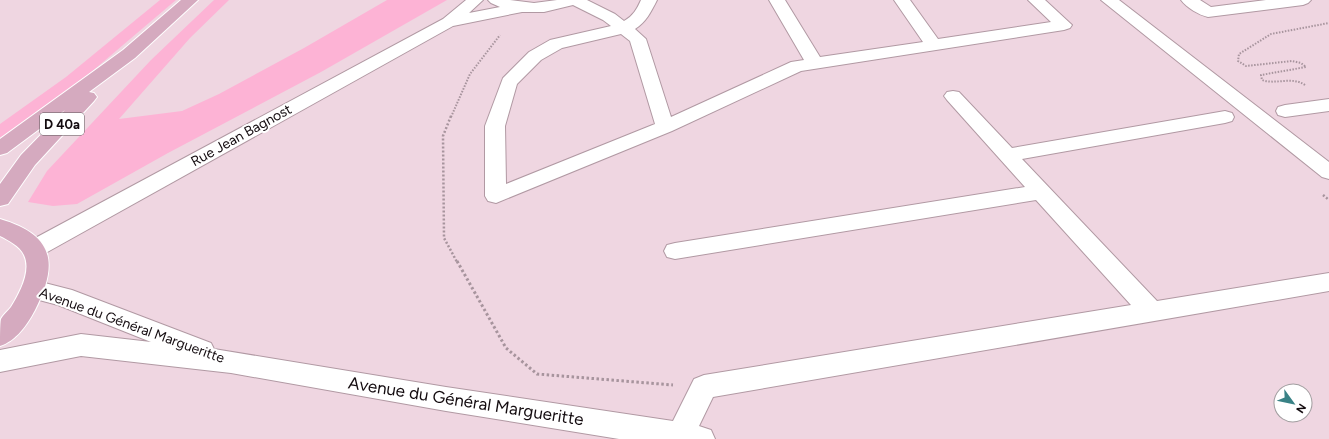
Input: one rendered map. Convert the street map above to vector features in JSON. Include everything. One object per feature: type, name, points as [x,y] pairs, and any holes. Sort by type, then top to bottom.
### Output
[{"type":"main road","name":"D 40a","points":[[0,199],[28,160],[129,54],[190,0]]},
{"type":"main road","name":"D 40a","points":[[0,149],[129,54]]},
{"type":"main road","points":[[0,226],[18,235],[34,249],[39,267],[33,289],[20,314],[0,336]]},
{"type":"street","name":"Rue Jean Bagnost","points":[[34,249],[449,22],[475,0]]},
{"type":"street","name":"Rue Jean Bagnost","points":[[496,0],[505,4],[521,7],[540,8],[558,5],[574,0]]},
{"type":"street","points":[[574,0],[609,17],[638,38],[665,126]]},
{"type":"street","points":[[649,0],[644,11],[636,21],[624,28],[556,44],[535,56],[508,82],[495,126],[496,196],[665,126],[796,66],[1064,25],[1036,0]]},
{"type":"street","points":[[778,0],[815,64]]},
{"type":"street","points":[[902,0],[934,45]]},
{"type":"street","points":[[1109,0],[1329,172]]},
{"type":"street","points":[[1189,0],[1208,12],[1271,2],[1303,0]]},
{"type":"street","name":"Rue Jean Bagnost","points":[[449,22],[521,7]]},
{"type":"street","points":[[952,96],[1152,312]]},
{"type":"street","points":[[1285,111],[1329,105]]},
{"type":"street","points":[[1007,155],[1225,117]]},
{"type":"street","points":[[675,251],[1041,192]]},
{"type":"street","points":[[690,437],[704,387],[1329,282]]},
{"type":"street","name":"Avenue du Général Margueritte","points":[[33,289],[63,297],[231,362]]},
{"type":"street","name":"Avenue du Général Margueritte","points":[[0,361],[81,345],[231,362],[446,399],[690,437]]},
{"type":"path","points":[[1308,88],[1302,82],[1296,80],[1268,83],[1262,80],[1261,75],[1306,67],[1301,63],[1292,61],[1246,66],[1238,61],[1239,54],[1271,34],[1329,23]]},
{"type":"path","points":[[503,32],[498,36],[470,74],[443,136],[444,238],[506,348],[537,374],[704,387]]},
{"type":"shaded area","points":[[160,0],[176,0],[83,79],[0,141],[0,124],[66,77]]},
{"type":"shaded area","points":[[214,0],[229,0],[190,38],[119,119],[182,111],[219,94],[304,48],[387,0],[447,0],[321,72],[168,153],[77,204],[53,206],[28,202],[47,171],[151,60]]}]
